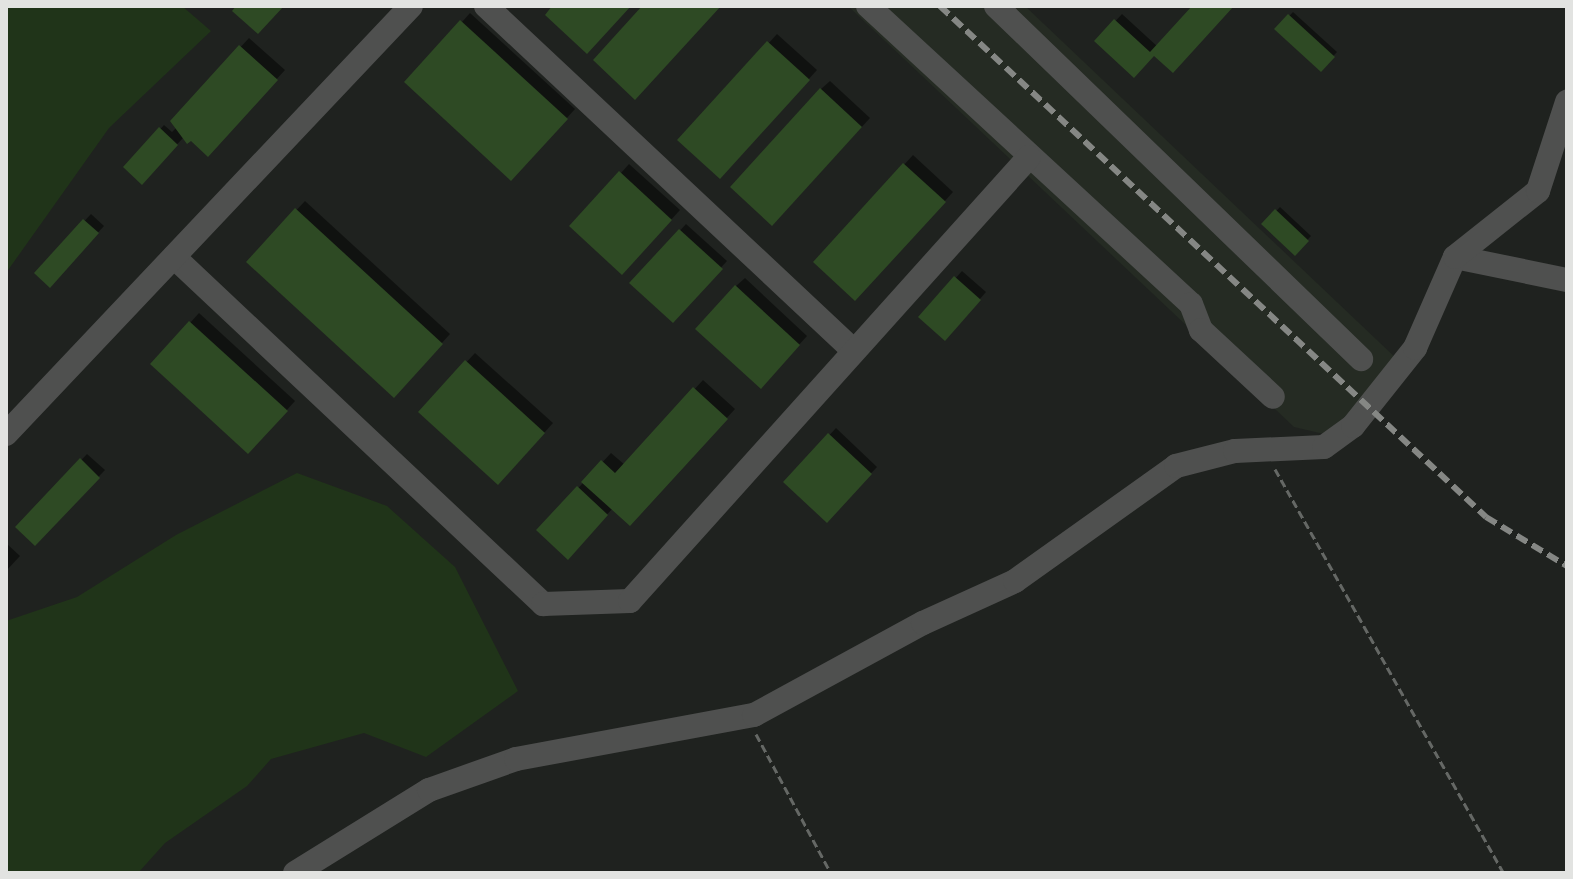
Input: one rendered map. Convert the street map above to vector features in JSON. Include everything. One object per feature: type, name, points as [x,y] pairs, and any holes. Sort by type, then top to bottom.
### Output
[{"type":"street","points":[[486,6],[854,351]]},
{"type":"street","points":[[868,6],[1191,304],[1201,330],[1273,397]]},
{"type":"street","points":[[996,6],[1361,359]]},
{"type":"street","points":[[6,434],[174,257],[398,11]]},
{"type":"street","points":[[295,873],[429,790],[516,759],[754,715],[964,602],[1015,581],[1176,466],[1263,449],[1324,447],[1353,426],[1415,348],[1455,257],[1538,191],[1567,102]]},
{"type":"street","points":[[174,257],[543,604],[630,601],[1029,157]]},
{"type":"street","points":[[1455,257],[1567,280]]},
{"type":"path","points":[[1263,449],[1504,873]]},
{"type":"path","points":[[754,715],[756,739],[831,873]]},
{"type":"shaded area","points":[[848,6],[1025,6],[1398,360],[1350,422],[1324,434],[1294,427]]},
{"type":"green space","points":[[6,6],[182,6],[211,31],[109,128],[6,273]]},
{"type":"green space","points":[[297,473],[387,506],[455,567],[518,691],[426,757],[364,733],[271,759],[247,786],[165,843],[138,873],[6,873],[6,621],[77,597],[176,535]]},
{"type":"building","points":[[236,6],[284,6],[258,34],[232,11]]},
{"type":"building","points":[[552,6],[631,6],[587,54],[545,15]]},
{"type":"building","points":[[642,6],[721,6],[635,100],[593,60]]},
{"type":"building","points":[[1192,6],[1234,6],[1173,73],[1154,56],[1134,78],[1094,41],[1114,19],[1150,52]]},
{"type":"building","points":[[1288,14],[1335,57],[1321,72],[1274,29]]},
{"type":"building","points":[[460,20],[568,119],[511,181],[404,82]]},
{"type":"building","points":[[767,41],[810,80],[720,179],[677,140]]},
{"type":"building","points":[[239,45],[278,80],[208,157],[191,141],[187,144],[170,121]]},
{"type":"building","points":[[820,88],[862,127],[772,226],[730,187]]},
{"type":"building","points":[[159,127],[178,145],[142,185],[123,167]]},
{"type":"building","points":[[903,163],[946,202],[855,301],[813,262]]},
{"type":"building","points":[[619,171],[672,220],[622,275],[569,226]]},
{"type":"building","points":[[295,208],[443,344],[394,398],[246,262]]},
{"type":"building","points":[[1275,209],[1309,241],[1295,256],[1261,224]]},
{"type":"building","points":[[83,219],[99,233],[50,288],[34,273]]},
{"type":"building","points":[[679,229],[723,269],[673,323],[629,283]]},
{"type":"building","points":[[954,276],[981,300],[945,341],[918,317]]},
{"type":"building","points":[[735,285],[800,345],[761,389],[695,329]]},
{"type":"building","points":[[189,321],[288,411],[248,454],[150,364]]},
{"type":"building","points":[[465,360],[545,433],[498,485],[418,412]]},
{"type":"building","points":[[693,387],[728,419],[630,526],[581,482],[601,460],[615,473]]},
{"type":"building","points":[[828,433],[872,474],[827,523],[783,482]]},
{"type":"building","points":[[80,458],[100,478],[35,546],[15,527]]},
{"type":"building","points":[[577,486],[608,515],[568,560],[536,530]]},
{"type":"railway","points":[[940,6],[1486,517],[1567,566]]}]
